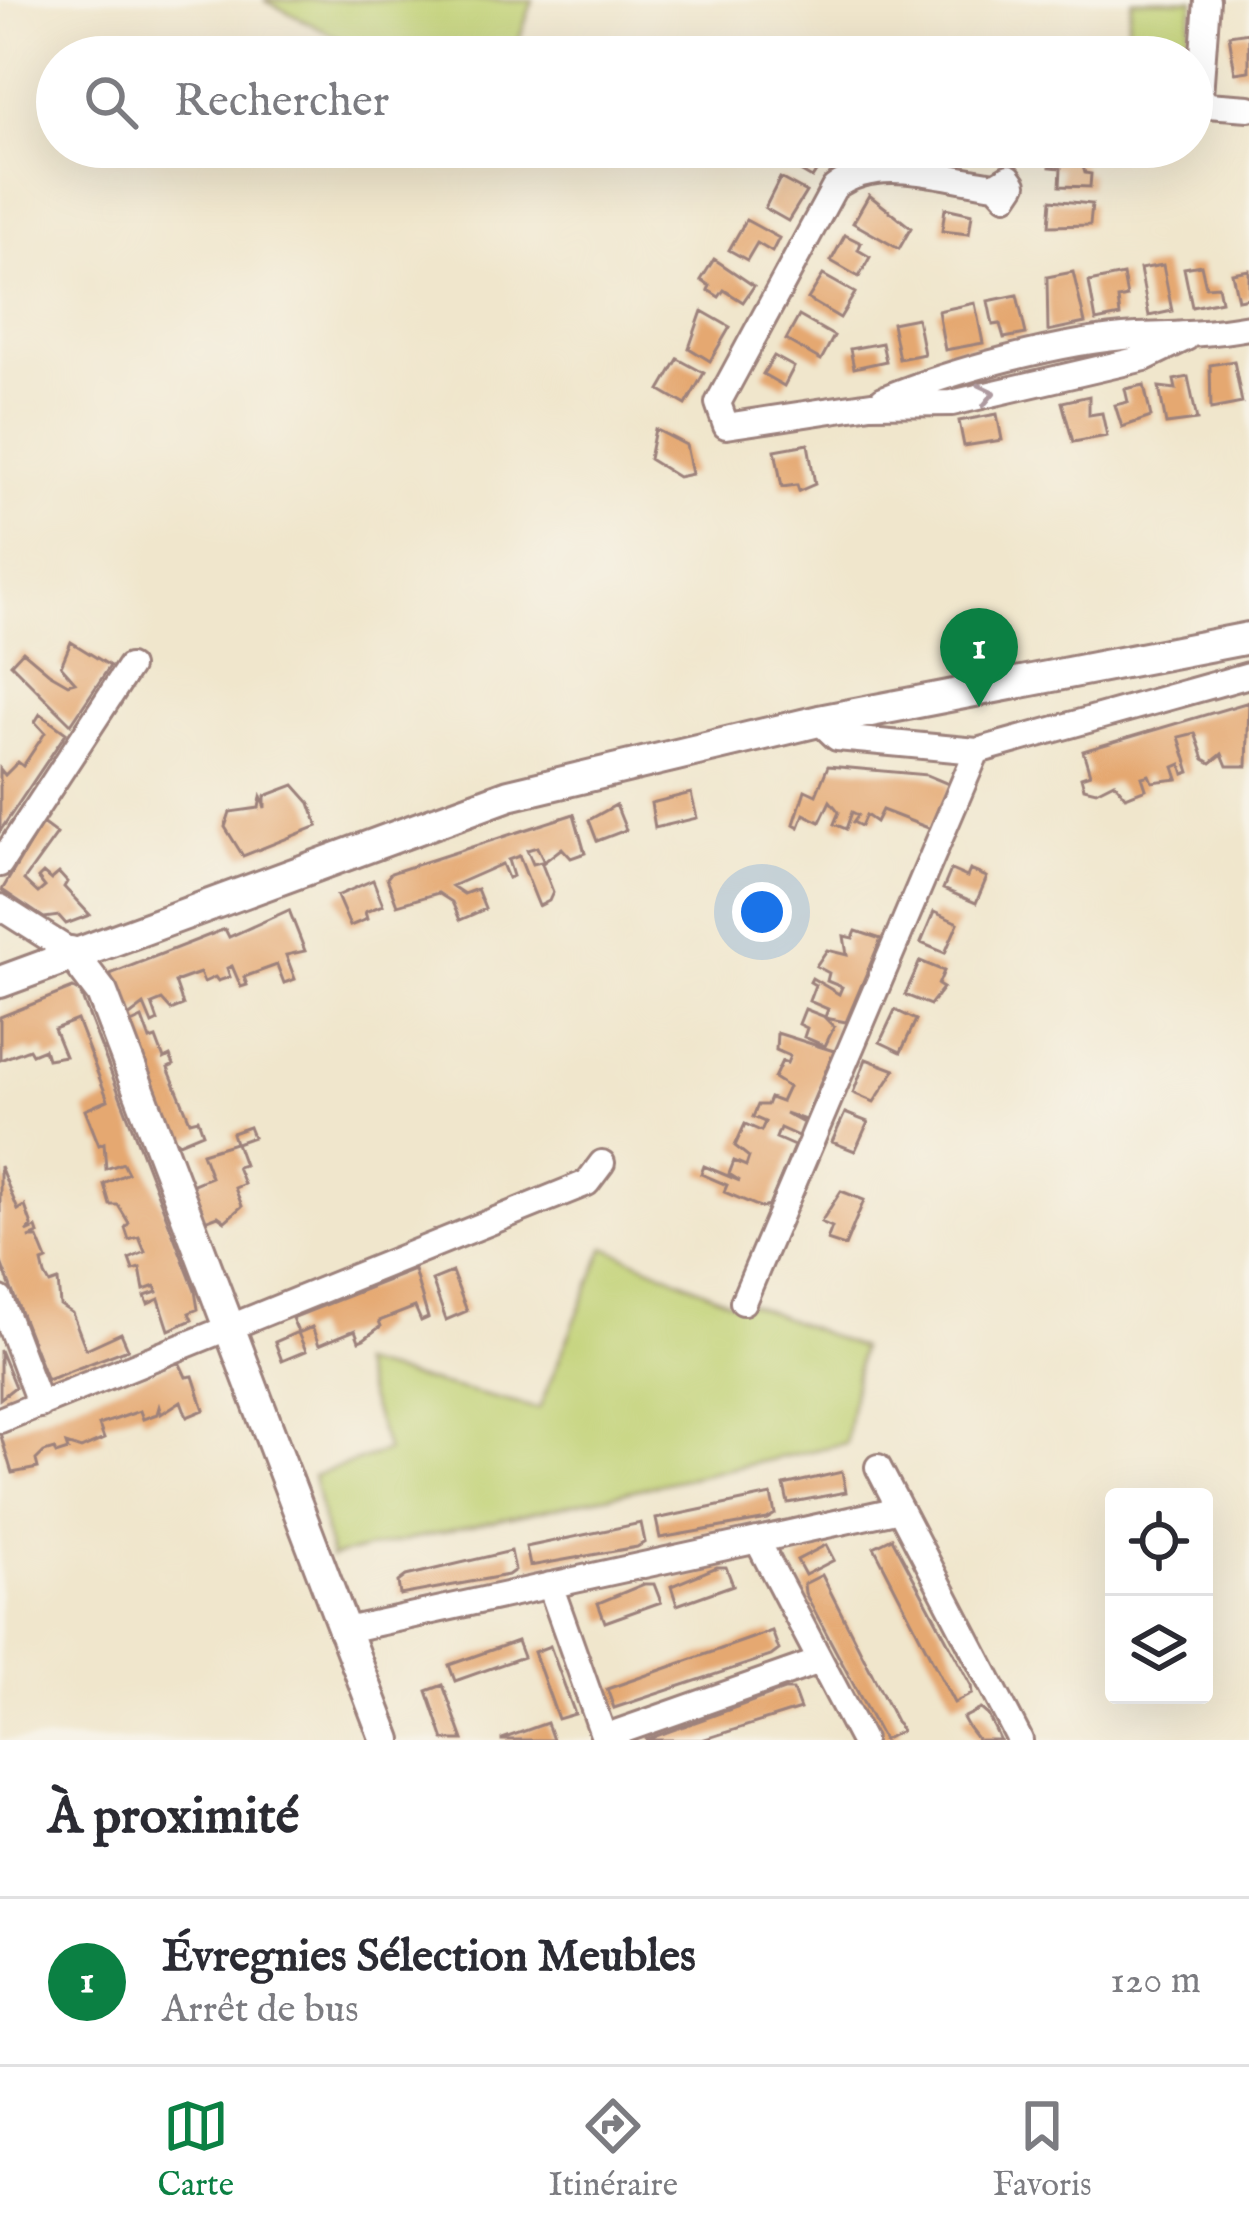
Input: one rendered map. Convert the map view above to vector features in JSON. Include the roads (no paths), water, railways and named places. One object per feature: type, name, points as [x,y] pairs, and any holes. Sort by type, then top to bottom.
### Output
[{"type":"main road","points":[[0,982],[71,952],[509,795],[819,721],[1249,638]]},
{"type":"main road","points":[[71,952],[102,993],[386,1740]]},
{"type":"street","points":[[1205,36],[1208,0]]},
{"type":"street","points":[[1213,105],[1249,108]]},
{"type":"street","points":[[996,185],[886,170],[864,171],[834,188],[718,403],[726,426],[871,404],[952,403],[1145,358],[1186,338],[1249,327]]},
{"type":"street","points":[[0,864],[129,667]]},
{"type":"street","points":[[819,721],[837,738],[977,751],[1249,675]]},
{"type":"street","points":[[743,1302],[977,751]]},
{"type":"street","points":[[0,907],[71,952]]},
{"type":"street","points":[[0,1420],[587,1183],[602,1163]]},
{"type":"street","points":[[0,1299],[40,1405]]},
{"type":"street","points":[[878,1467],[1020,1740]]},
{"type":"street","points":[[341,1631],[900,1509]]},
{"type":"street","points":[[757,1540],[862,1740]]},
{"type":"street","points":[[550,1585],[604,1739],[820,1661]]},
{"type":"place","name":"Évregnies Sélection Meubles","points":[[979,707]]}]
